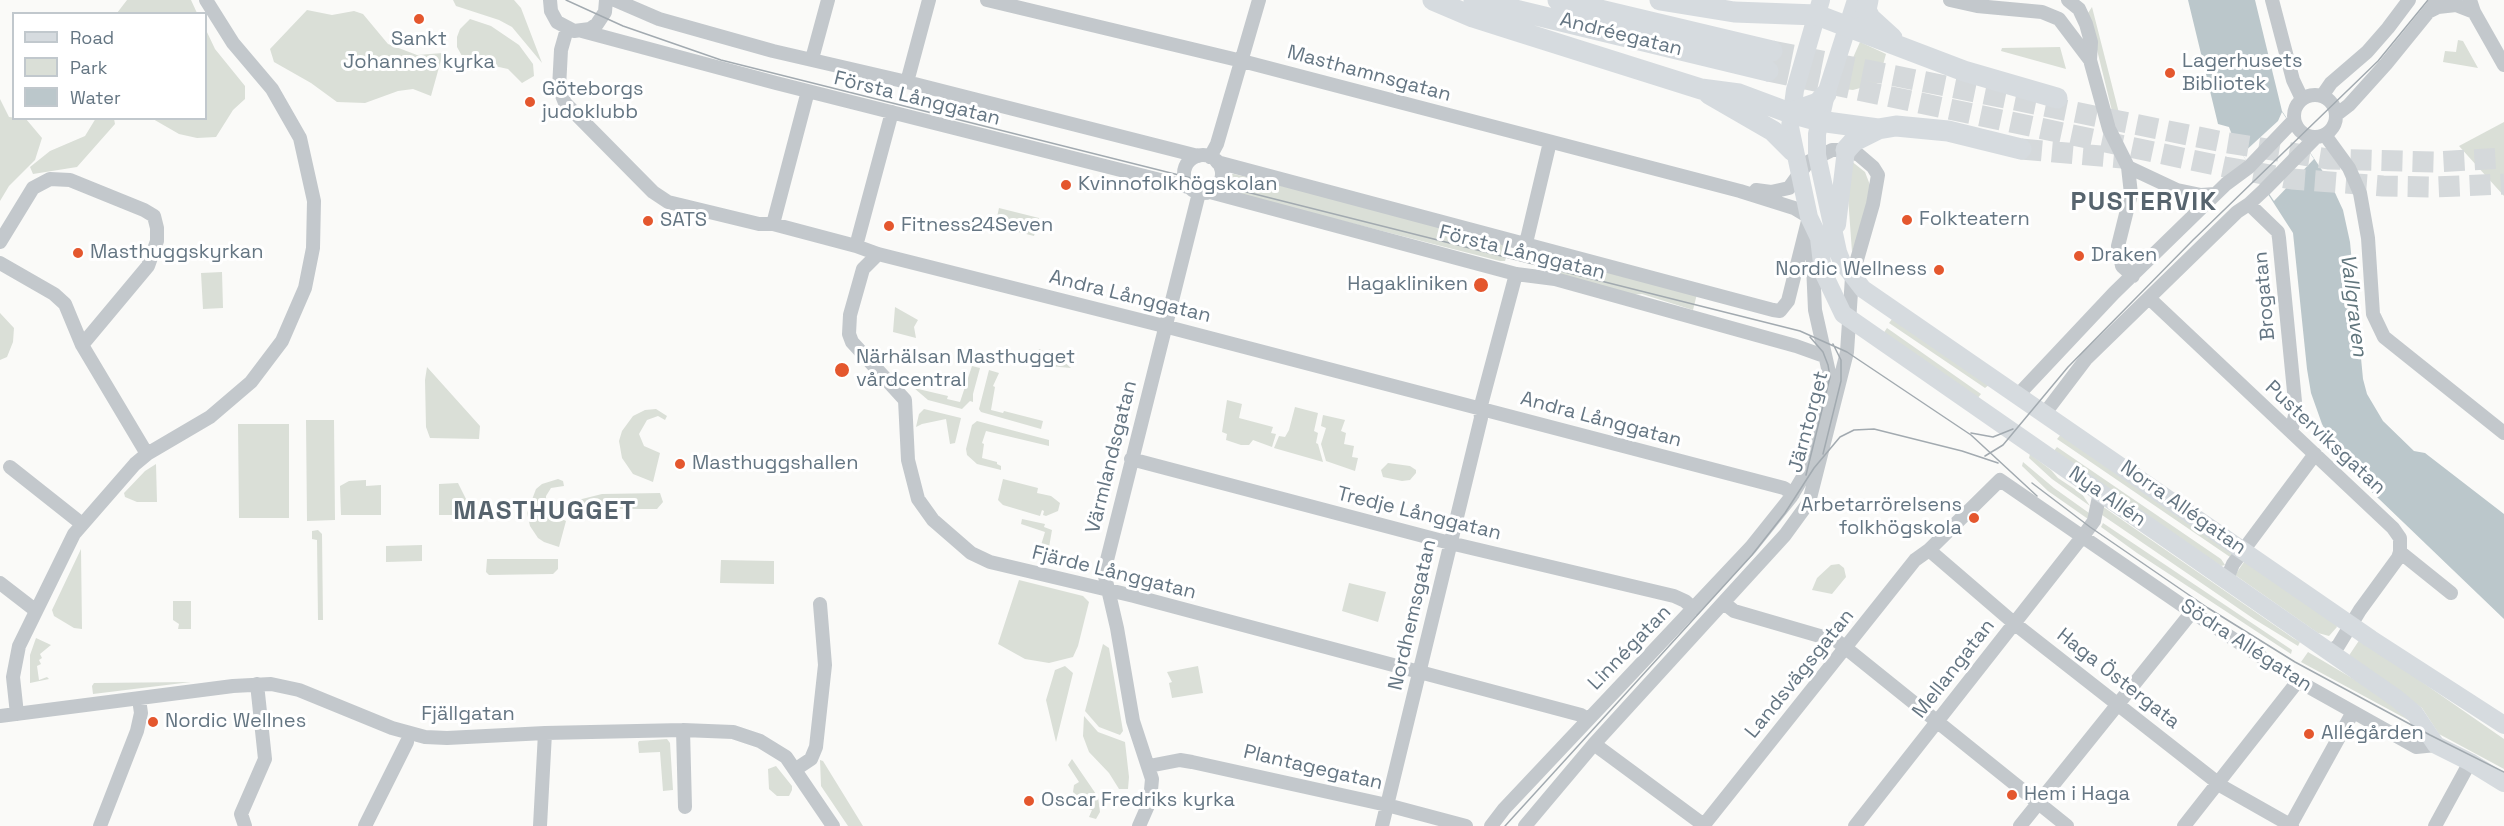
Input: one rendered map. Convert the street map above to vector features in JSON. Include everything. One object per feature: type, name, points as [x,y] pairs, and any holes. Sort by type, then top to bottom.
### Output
[{"type":"highway","points":[[1433,0],[1473,17],[1701,88],[1739,94],[1819,121],[1878,129]]},
{"type":"highway","name":"Andréegatan","points":[[1474,0],[1770,61],[1558,0]]},
{"type":"highway","points":[[1660,0],[1734,12],[1819,8],[1847,26],[1894,44],[1992,80],[2057,98]]},
{"type":"highway","points":[[1860,1],[1870,18],[1892,38],[1894,44]]},
{"type":"highway","points":[[1701,88],[1719,101],[1773,131],[1793,151]]},
{"type":"highway","points":[[1790,113],[1818,103],[1826,94]]},
{"type":"highway","points":[[1846,150],[1854,141],[1878,129],[1896,126],[1947,131],[2021,149]]},
{"type":"main road","points":[[1858,283],[1842,262],[1835,241],[1817,155],[1819,121],[1826,94],[1847,26],[1860,1]]},
{"type":"main road","name":"Nya Allén","points":[[1819,8],[1803,59],[1790,113],[1790,127],[1793,151],[1811,222],[1819,238],[1823,272],[1839,308],[1851,320],[2415,714],[2436,746]]},
{"type":"main road","points":[[1835,241],[1846,150]]},
{"type":"main road","name":"Norra Allégatan","points":[[1858,283],[2351,624],[2504,725]]},
{"type":"main road","name":"Södra Allégatan","points":[[2436,746],[2470,762],[2504,783]]},
{"type":"street","points":[[17,714],[14,668],[19,646],[70,540],[147,454],[210,417],[251,382],[282,342],[301,300],[313,248],[313,188],[300,138],[278,98],[227,35],[206,0]]},
{"type":"street","points":[[540,0],[551,5],[557,22],[567,29]]},
{"type":"street","points":[[582,31],[597,24],[602,18],[606,0]]},
{"type":"street","name":"Första Långgatan","points":[[615,0],[677,25],[1208,158],[1762,309],[1780,311],[1785,307],[1811,222]]},
{"type":"street","points":[[812,59],[828,0]]},
{"type":"street","points":[[908,82],[929,0]]},
{"type":"street","name":"Masthamnsgatan","points":[[987,0],[1242,61],[1740,191],[1794,208],[1811,222]]},
{"type":"street","points":[[1208,158],[1217,144],[1260,0]]},
{"type":"street","points":[[1950,0],[1977,6],[2042,12],[2060,19],[2090,60]]},
{"type":"street","points":[[2068,0],[2079,9],[2086,24],[2091,42],[2090,60],[2109,129],[2128,167],[2131,194],[2118,246],[2122,266],[2133,276]]},
{"type":"street","points":[[2272,0],[2293,80],[2302,99]]},
{"type":"street","points":[[2322,96],[2331,83],[2374,44],[2409,0]]},
{"type":"street","points":[[2045,413],[2086,359],[2237,212],[2249,204],[2316,140],[2332,128],[2336,115],[2357,96],[2438,0]]},
{"type":"street","points":[[2428,12],[2438,7],[2472,6],[2504,65]]},
{"type":"street","name":"Första Långgatan","points":[[567,29],[637,45],[1516,274],[1555,279],[1796,346],[1824,356]]},
{"type":"street","name":"Andra Långgatan","points":[[567,29],[561,50],[559,78],[559,88],[565,103],[653,192],[669,202],[759,224],[773,224],[878,254],[1164,326],[1784,488],[1793,494]]},
{"type":"street","points":[[773,224],[808,91]]},
{"type":"street","points":[[2018,395],[2114,293],[2235,175],[2249,167],[2292,122],[2295,108],[2302,99],[2309,95],[2322,96],[2331,102],[2336,115]]},
{"type":"street","points":[[856,246],[892,112]]},
{"type":"street","points":[[2292,122],[2302,134],[2316,140],[2349,168],[2360,194],[2368,238],[2373,314],[2380,331],[2392,345],[2504,433]]},
{"type":"street","points":[[1526,243],[1550,142]]},
{"type":"street","points":[[1817,155],[1832,150],[1846,150]]},
{"type":"street","name":"Järntorget","points":[[1809,502],[1847,352],[1878,175],[1873,167],[1859,155],[1846,150]]},
{"type":"street","name":"Masthamnsgatan","points":[[1740,191],[1752,189],[1771,192],[1789,188],[1808,162],[1817,155]]},
{"type":"street","points":[[1208,158],[1221,169],[1221,178],[1218,186],[1199,191],[1184,178],[1184,169],[1189,160],[1208,158]]},
{"type":"street","points":[[2128,167],[2178,190],[2201,195],[2216,194]]},
{"type":"street","points":[[0,242],[33,188],[50,179],[70,180],[154,216],[157,241],[148,266],[82,345]]},
{"type":"street","name":"Värmlandsgatan","points":[[1139,826],[1150,801],[1152,779],[1133,721],[1117,628],[1104,572],[1199,191]]},
{"type":"street","name":"Brogatan","points":[[2249,204],[2271,225],[2279,238],[2296,412],[2291,432]]},
{"type":"street","name":"Järntorget","points":[[1793,494],[1807,470],[1830,376],[1815,310],[1811,222]]},
{"type":"street","name":"Fjärde Långgatan","points":[[878,254],[863,269],[850,315],[849,334],[852,342],[905,400],[909,473],[918,499],[925,510],[958,543],[984,560],[1108,590],[1581,715],[1588,720]]},
{"type":"street","points":[[0,263],[61,299],[82,345],[147,454]]},
{"type":"street","name":"Nordhemsgatan","points":[[1382,826],[1481,418],[1480,409],[1516,274]]},
{"type":"street","name":"Pusterviksgatan","points":[[2149,298],[2393,528],[2400,538],[2400,552]]},
{"type":"street","points":[[2226,581],[2229,570],[2243,550],[2315,454]]},
{"type":"street","name":"Tredje Långgatan","points":[[1131,459],[1450,543],[1674,596],[1685,601],[1694,609]]},
{"type":"street","points":[[10,467],[82,524]]},
{"type":"street","name":"Södra Allégatan","points":[[1929,550],[2005,484],[2192,612],[2298,681],[2416,747],[2436,746]]},
{"type":"street","name":"Mellangatan","points":[[1855,826],[2083,537],[2094,521],[2100,492]]},
{"type":"street","name":"Linnégatan","points":[[1491,826],[1504,809],[1751,547],[1793,494]]},
{"type":"street","name":"Linnégatan","points":[[1525,826],[1594,744],[1785,535],[1809,502]]},
{"type":"street","name":"Haga Östergata","points":[[1929,550],[2015,624],[2218,783],[2291,826]]},
{"type":"street","name":"Landsvägsgatan","points":[[1704,826],[1915,560],[1929,550]]},
{"type":"street","points":[[2323,649],[2334,649],[2400,552],[2451,593]]},
{"type":"street","points":[[0,583],[35,610]]},
{"type":"street","points":[[796,769],[811,759],[816,747],[825,665],[820,603]]},
{"type":"street","points":[[1724,603],[1734,611],[1826,636],[1847,648],[1936,723],[2067,826]]},
{"type":"street","points":[[2020,826],[2192,612]]},
{"type":"street","points":[[2184,826],[2298,681]]},
{"type":"street","points":[[245,826],[241,814],[265,759],[257,684]]},
{"type":"street","name":"Fjällgatan","points":[[0,716],[257,684],[280,685],[299,690],[392,728],[421,736],[447,738],[683,730],[733,732],[747,735],[786,757],[833,826]]},
{"type":"street","points":[[100,826],[136,731],[141,713],[139,699]]},
{"type":"street","points":[[2291,826],[2353,712]]},
{"type":"street","points":[[683,730],[685,807]]},
{"type":"street","points":[[540,826],[546,733]]},
{"type":"street","points":[[365,826],[407,742]]},
{"type":"street","points":[[1594,744],[1704,826]]},
{"type":"street","name":"Plantagegatan","points":[[1149,766],[1180,760],[1192,762],[1387,805],[1467,826]]},
{"type":"street","points":[[2435,826],[2470,762]]},
{"type":"green space","points":[[127,0],[191,0],[197,12],[118,12]]},
{"type":"green space","points":[[453,0],[514,0],[521,8],[542,63],[512,27],[499,20],[456,6]]},
{"type":"green space","points":[[2092,7],[2119,113],[2113,115],[2088,13]]},
{"type":"green space","points":[[307,10],[332,15],[354,11],[363,14],[388,44],[417,55],[443,53],[431,96],[413,89],[398,91],[365,103],[337,102],[311,83],[274,62],[270,49]]},
{"type":"green space","points":[[470,19],[491,26],[519,45],[533,64],[534,76],[522,83],[508,69],[467,60],[462,56],[457,47],[457,37],[460,29]]},
{"type":"green space","points":[[207,32],[215,49],[245,86],[245,99],[233,110],[216,137],[197,138],[179,134],[155,120],[207,120]]},
{"type":"green space","points":[[2458,40],[2463,41],[2478,68],[2443,62],[2445,51],[2456,52]]},
{"type":"green space","points":[[1860,42],[1886,54],[1878,83],[1853,90],[1844,89],[1852,60]]},
{"type":"green space","points":[[2060,47],[2066,69],[2001,51],[2002,48]]},
{"type":"green space","points":[[0,99],[12,120],[27,120],[42,138],[35,160],[9,186],[0,201]]},
{"type":"green space","points":[[95,120],[114,120],[115,124],[77,167],[33,174],[30,167],[50,151],[85,136]]},
{"type":"green space","points":[[2504,122],[2504,196],[2459,146]]},
{"type":"green space","points":[[1850,160],[1865,172],[1870,185],[1864,218],[1852,252],[1847,183]]},
{"type":"green space","points":[[1228,174],[1498,240],[1508,248],[1506,258],[1505,261],[1500,261],[1233,193],[1227,191],[1224,186]]},
{"type":"green space","points":[[999,208],[1039,218],[1034,236],[995,226]]},
{"type":"green space","points":[[1550,253],[1697,294],[1693,310],[1642,294],[1629,295],[1545,273]]},
{"type":"green space","points":[[222,272],[223,308],[203,309],[201,273]]},
{"type":"green space","points":[[895,307],[918,320],[914,327],[916,338],[893,332]]},
{"type":"green space","points":[[0,313],[14,328],[13,342],[7,357],[0,360]]},
{"type":"green space","points":[[1893,318],[1990,384],[1985,388],[1889,323]]},
{"type":"green space","points":[[1887,328],[1981,394],[1977,399],[1883,334]]},
{"type":"green space","points":[[1039,349],[1061,359],[1071,368],[1035,364]]},
{"type":"green space","points":[[972,366],[980,368],[973,402],[970,401],[962,409],[928,400],[914,388],[948,396],[947,399],[960,402]]},
{"type":"green space","points":[[427,367],[480,426],[479,439],[430,438],[426,427]]},
{"type":"green space","points":[[989,370],[999,373],[993,386],[995,387],[991,410],[1043,421],[1041,429],[981,412],[979,409]]},
{"type":"green space","points":[[1227,400],[1242,404],[1239,418],[1273,427],[1271,433],[1276,434],[1272,447],[1253,440],[1249,445],[1241,445],[1226,440],[1227,434],[1222,432]]},
{"type":"green space","points":[[1295,407],[1318,413],[1314,431],[1318,433],[1316,443],[1323,462],[1274,448],[1279,436],[1285,437],[1289,430]]},
{"type":"green space","points":[[656,409],[667,416],[665,420],[658,416],[647,420],[639,434],[644,446],[660,453],[653,482],[633,474],[622,458],[619,441],[622,431],[633,416],[645,410]]},
{"type":"green space","points":[[924,409],[961,418],[955,443],[950,444],[946,419],[916,427],[919,414]]},
{"type":"green space","points":[[1323,415],[1345,420],[1341,431],[1346,433],[1344,444],[1354,446],[1352,457],[1358,458],[1355,471],[1326,461],[1321,444],[1326,428],[1321,426]]},
{"type":"green space","points":[[306,420],[334,420],[335,520],[307,521]]},
{"type":"green space","points":[[977,421],[1049,440],[1049,446],[986,431],[982,443],[984,444],[982,458],[997,462],[1001,470],[977,464],[967,455],[966,449],[972,425]]},
{"type":"green space","points":[[238,424],[289,424],[289,518],[239,518]]},
{"type":"green space","points":[[2063,432],[2235,550],[2230,557],[2057,439]]},
{"type":"green space","points":[[2057,447],[2221,559],[2225,565],[2221,566],[2053,452]]},
{"type":"green space","points":[[2030,454],[2058,478],[2082,494],[2090,506],[2052,479],[2029,458]]},
{"type":"green space","points":[[2023,462],[2089,513],[2088,519],[2048,491],[2022,466]]},
{"type":"green space","points":[[1388,463],[1410,466],[1416,470],[1416,473],[1410,480],[1402,481],[1383,477],[1381,470]]},
{"type":"green space","points":[[156,464],[157,502],[137,502],[125,497],[124,493],[145,471]]},
{"type":"green space","points":[[558,479],[563,481],[564,486],[551,488],[546,496],[546,504],[552,514],[566,521],[559,547],[538,538],[530,526],[527,513],[536,489],[542,484]]},
{"type":"green space","points":[[1003,479],[1038,488],[1037,493],[1051,496],[1060,503],[1058,511],[1046,516],[1043,515],[1042,510],[1040,516],[1003,505],[998,500]]},
{"type":"green space","points":[[366,480],[366,486],[381,485],[381,515],[341,515],[340,486],[349,481]]},
{"type":"green space","points":[[458,483],[467,501],[467,515],[439,515],[439,484]]},
{"type":"green space","points":[[660,493],[663,502],[657,509],[590,509],[581,506],[578,500],[602,494]]},
{"type":"green space","points":[[2102,506],[2300,642],[2298,646],[2254,619],[2102,515]]},
{"type":"green space","points":[[1022,519],[1045,524],[1044,527],[1052,530],[1047,559],[1035,556],[1038,555],[1045,532],[1021,524]]},
{"type":"green space","points":[[2103,523],[2292,650],[2291,654],[2137,553],[2101,527]]},
{"type":"green space","points":[[318,530],[322,534],[323,620],[318,620],[317,540],[312,539],[312,531]]},
{"type":"green space","points":[[422,545],[422,561],[386,562],[386,546]]},
{"type":"green space","points":[[81,549],[82,629],[74,628],[54,616],[52,610]]},
{"type":"green space","points":[[487,559],[558,559],[558,569],[553,574],[489,575],[486,572]]},
{"type":"green space","points":[[2246,559],[2335,622],[2337,627],[2329,636],[2318,633],[2235,575]]},
{"type":"green space","points":[[721,560],[774,561],[774,584],[720,583]]},
{"type":"green space","points":[[1839,564],[1844,568],[1846,577],[1832,594],[1812,590],[1817,578],[1831,565]]},
{"type":"green space","points":[[1019,580],[1083,596],[1089,602],[1073,657],[1049,663],[1025,659],[998,644]]},
{"type":"green space","points":[[1349,583],[1386,592],[1378,622],[1342,611]]},
{"type":"green space","points":[[173,601],[191,601],[191,629],[178,629],[179,624],[173,620]]},
{"type":"green space","points":[[36,638],[51,645],[40,654],[41,664],[37,666],[39,680],[47,677],[49,679],[30,683],[30,655]]},
{"type":"green space","points":[[2360,639],[2504,739],[2504,769],[2439,734],[2422,708],[2348,657]]},
{"type":"green space","points":[[1103,644],[1109,648],[1123,731],[1120,735],[1099,727],[1085,711]]},
{"type":"green space","points":[[2308,652],[2394,703],[2412,722],[2301,662]]},
{"type":"green space","points":[[1065,666],[1073,673],[1056,742],[1046,700],[1055,670]]},
{"type":"green space","points":[[1198,666],[1203,693],[1172,698],[1169,683],[1172,682],[1167,672]]},
{"type":"green space","points":[[191,682],[93,694],[92,686],[94,683]]},
{"type":"green space","points":[[1084,716],[1098,732],[1125,742],[1128,789],[1119,789],[1109,773],[1089,752],[1083,736]]},
{"type":"green space","points":[[667,739],[670,743],[673,790],[663,791],[660,752],[639,753],[638,743],[639,741]]},
{"type":"green space","points":[[1072,759],[1098,797],[1100,812],[1096,819],[1089,817],[1092,810],[1085,808],[1087,806],[1085,807],[1083,800],[1076,802],[1070,799],[1071,794],[1075,794],[1074,785],[1079,782],[1068,765]]},
{"type":"green space","points":[[820,760],[823,761],[863,826],[848,826],[821,786]]},
{"type":"green space","points":[[776,766],[792,786],[789,796],[777,796],[769,789],[768,769]]},
{"type":"water","name":"Vallgraven","points":[[2188,0],[2255,0],[2282,111],[2330,182],[2343,210],[2350,242],[2363,379],[2367,394],[2383,421],[2414,451],[2425,453],[2504,514],[2504,619],[2353,474],[2336,451],[2322,424],[2311,393],[2307,369],[2293,233],[2235,143],[2229,127],[2218,124]]},
{"type":"pier","points":[[2282,112],[2314,159],[2274,201],[2242,154],[2278,121]]},
{"type":"tunnel","points":[[1772,51],[2223,142],[2328,159],[2434,162],[2504,158]]},
{"type":"tunnel","points":[[1768,71],[2292,179],[2383,186],[2435,187],[2504,184]]},
{"type":"tunnel","points":[[2021,149],[2123,158]]},
{"type":"tram line","points":[[566,0],[623,26],[721,60],[1800,331],[1847,352],[1971,435],[2037,496]]},
{"type":"tram line","points":[[1985,456],[2003,445],[2068,367],[2193,240],[2378,61],[2428,0]]},
{"type":"tram line","points":[[1806,475],[1830,377],[1823,352],[1810,337]]},
{"type":"tram line","points":[[1823,454],[1841,381],[1841,360],[1833,344]]},
{"type":"tram line","points":[[1505,826],[1752,555],[1785,513],[1814,468],[1840,437],[1854,430],[1874,429],[1962,451],[1998,463]]},
{"type":"tram line","points":[[1971,433],[1993,437],[2013,429]]},
{"type":"tram line","points":[[2032,483],[2090,527],[2208,608],[2295,662],[2504,772]]},
{"type":"place","name":"Sankt Johannes kyrka","points":[[419,19]]},
{"type":"place","name":"Lagerhusets Bibliotek","points":[[2170,73]]},
{"type":"place","name":"Göteborgs judoklubb","points":[[530,102]]},
{"type":"place","name":"Kvinnofolkhögskolan","points":[[1066,185]]},
{"type":"place","name":"Folkteatern","points":[[1907,220]]},
{"type":"place","name":"SATS","points":[[648,221]]},
{"type":"place","name":"Fitness24Seven","points":[[889,226]]},
{"type":"place","name":"Masthuggskyrkan","points":[[78,253]]},
{"type":"place","name":"Draken","points":[[2079,256]]},
{"type":"place","name":"Nordic Wellness","points":[[1939,270]]},
{"type":"place","name":"Hagakliniken","points":[[1481,285]]},
{"type":"place","name":"Närhälsan Masthugget vårdcentral","points":[[842,370]]},
{"type":"place","name":"Masthuggshallen","points":[[680,464]]},
{"type":"place","name":"Arbetarrörelsens folkhögskola","points":[[1974,518]]},
{"type":"place","name":"Nordic Wellnes","points":[[153,722]]},
{"type":"place","name":"Allégården","points":[[2309,734]]},
{"type":"place","name":"Hem i Haga","points":[[2012,795]]},
{"type":"place","name":"Oscar Fredriks kyrka","points":[[1029,801]]},
{"type":"district","name":"PUSTERVIK","points":[[2144,203]]},
{"type":"district","name":"MASTHUGGET","points":[[545,512]]}]
